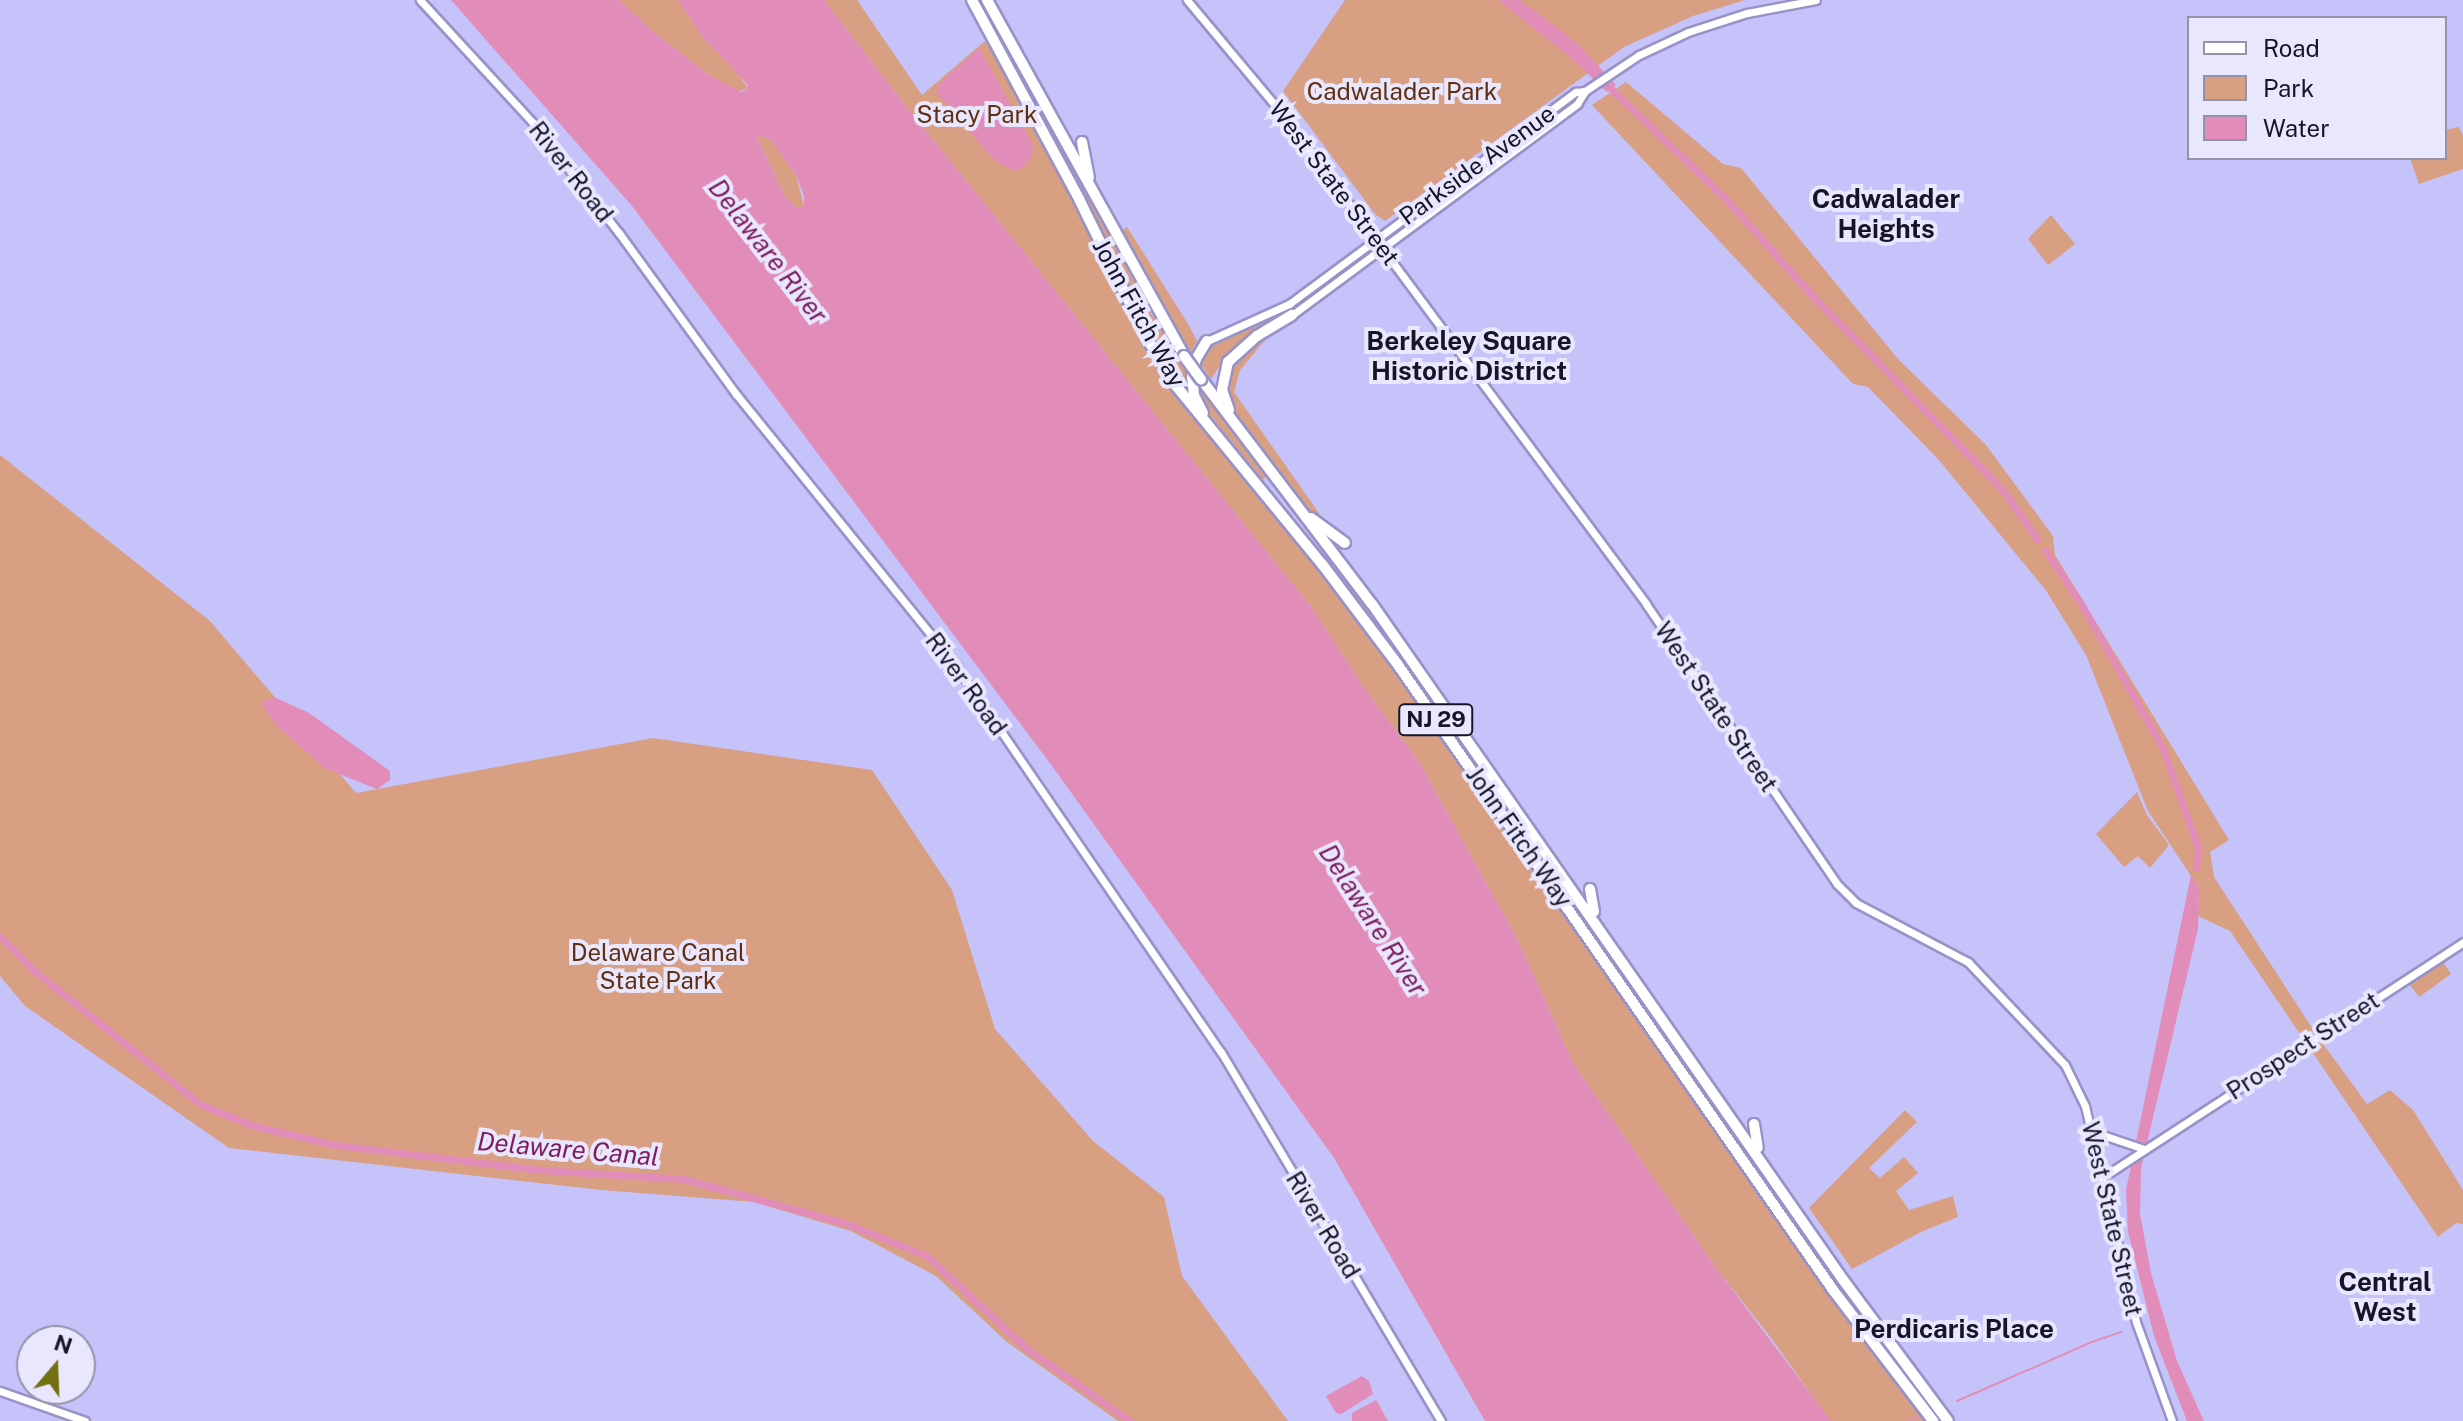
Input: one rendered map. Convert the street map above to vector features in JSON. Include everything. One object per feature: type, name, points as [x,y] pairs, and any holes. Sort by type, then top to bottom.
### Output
[{"type":"highway","name":"John Fitch Way","points":[[972,0],[1073,188],[1148,340],[1177,387],[1322,564],[1398,665],[1833,1290],[1933,1421]]},
{"type":"highway","name":"John Fitch Way","points":[[987,0],[1184,356],[1372,604],[1599,925],[1844,1281],[1948,1421]]},
{"type":"highway","points":[[1082,142],[1086,169],[1107,220]]},
{"type":"highway","points":[[1234,423],[1222,390],[1228,362],[1257,336],[1292,315]]},
{"type":"highway","points":[[1207,341],[1196,359],[1192,376],[1194,395],[1241,466]]},
{"type":"highway","points":[[1300,510],[1345,543]]},
{"type":"highway","points":[[1590,889],[1599,925]]},
{"type":"highway","points":[[1754,1124],[1760,1157]]},
{"type":"main road","name":"River Road","points":[[420,0],[503,89],[563,161],[736,394],[978,697],[1221,1052],[1441,1421]]},
{"type":"main road","name":"West State Street","points":[[1187,0],[1285,117],[1645,603],[1837,884],[1856,903],[1949,950],[1978,970],[2065,1065],[2081,1095],[2136,1322],[2172,1421]]},
{"type":"main road","name":"Parkside Avenue","points":[[1292,315],[1577,104],[1585,91],[1627,62],[1677,37],[1747,13],[1816,0]]},
{"type":"main road","name":"Parkside Avenue","points":[[1207,341],[1289,304],[1576,92],[1585,91]]},
{"type":"main road","name":"Prospect Street","points":[[2103,1177],[2463,942]]},
{"type":"main road","points":[[2091,1131],[2145,1149]]},
{"type":"main road","points":[[0,1391],[85,1421]]},
{"type":"green space","points":[[619,0],[678,0],[703,37],[728,60],[748,88],[736,92],[710,76],[653,32]]},
{"type":"green space","name":"Stacy Park","points":[[824,0],[857,0],[922,95],[992,35],[1162,364],[1322,564],[1833,1290],[1933,1421],[1830,1421],[1719,1272],[1574,1065],[1516,937],[1420,764],[1362,685],[1311,607],[907,108]]},
{"type":"green space","points":[[977,0],[981,0],[1062,145],[1150,312],[1186,368],[1186,388],[1140,313],[1085,198]]},
{"type":"green space","name":"Cadwalader Park","points":[[1345,0],[1745,0],[1693,16],[1624,47],[1385,221],[1375,214],[1283,91]]},
{"type":"green space","points":[[1626,82],[1723,164],[1741,168],[1898,359],[1986,445],[2053,536],[2055,555],[2229,840],[2210,852],[2214,877],[2318,1037],[2367,1104],[2390,1090],[2413,1110],[2463,1190],[2463,1224],[2456,1223],[2438,1237],[2230,931],[2198,916],[2199,888],[2148,811],[2086,655],[2045,589],[1938,459],[1868,387],[1853,384],[1592,105]]},
{"type":"green space","points":[[2459,127],[2463,136],[2463,169],[2419,184],[2411,160],[2447,160],[2447,130]]},
{"type":"green space","points":[[756,135],[770,139],[796,175],[804,206],[797,208],[784,195]]},
{"type":"green space","points":[[2051,215],[2075,244],[2048,265],[2028,239]]},
{"type":"green space","points":[[1127,227],[1197,341],[1191,352],[1155,296],[1121,231]]},
{"type":"green space","points":[[1276,315],[1228,353],[1211,379],[1199,362],[1211,343]]},
{"type":"green space","points":[[1277,326],[1240,370],[1234,392],[1328,526],[1306,508],[1238,416],[1228,396],[1231,364]]},
{"type":"green space","points":[[1195,382],[1267,475],[1263,480],[1202,405]]},
{"type":"green space","name":"Delaware Canal State Park","points":[[0,455],[210,621],[356,793],[653,738],[872,770],[952,890],[995,1029],[1093,1141],[1164,1197],[1182,1276],[1288,1421],[1118,1421],[1007,1342],[936,1276],[851,1231],[754,1202],[601,1190],[229,1148],[25,1006],[0,976]]},
{"type":"green space","points":[[2137,792],[2147,815],[2169,845],[2150,868],[2138,856],[2124,867],[2096,834]]},
{"type":"green space","points":[[2443,962],[2451,974],[2419,997],[2410,985]]},
{"type":"green space","points":[[1905,1110],[1917,1122],[1869,1168],[1880,1178],[1904,1157],[1918,1173],[1896,1191],[1909,1210],[1953,1196],[1958,1217],[1923,1231],[1852,1269],[1809,1208]]},
{"type":"water","name":"Delaware River","points":[[451,0],[619,0],[653,32],[710,76],[741,92],[748,88],[747,84],[703,37],[678,0],[824,0],[907,108],[1311,607],[1362,685],[1420,764],[1516,937],[1574,1065],[1719,1272],[1831,1421],[1485,1421],[1334,1158],[1052,766],[632,206]],"holes":[[[756,135],[770,139],[796,175],[804,196],[804,206],[797,208],[784,195]]]},
{"type":"water","points":[[1498,0],[1519,0],[1543,17],[1579,45],[1616,85],[1607,92],[1570,57]]},
{"type":"water","points":[[979,48],[1033,145],[1031,157],[1021,169],[1010,169],[993,159],[937,93],[939,84]]},
{"type":"water","points":[[274,697],[309,713],[390,771],[390,780],[377,789],[324,768],[276,725],[261,703]]},
{"type":"water","points":[[2191,875],[2199,888],[2198,929],[2141,1168],[2140,1214],[2151,1273],[2177,1361],[2204,1421],[2187,1421],[2154,1336],[2128,1232],[2126,1190]]},
{"type":"water","points":[[1362,1376],[1369,1381],[1373,1394],[1341,1414],[1336,1413],[1326,1396]]},
{"type":"water","points":[[1376,1400],[1388,1421],[1352,1421],[1352,1413]]},
{"type":"waterway","points":[[1604,82],[1727,200],[1810,293],[2003,490],[2037,539]]},
{"type":"waterway","points":[[2045,550],[2080,602],[2163,749],[2198,848],[2196,868]]},
{"type":"waterway","name":"Delaware Canal","points":[[0,936],[32,969],[200,1104],[254,1126],[335,1145],[541,1170],[684,1179],[848,1224],[927,1256],[1026,1348],[1130,1421]]},
{"type":"waterway","points":[[1957,1401],[2121,1332]]},
{"type":"waterway","points":[[1908,1421],[1918,1417]]},
{"type":"district","name":"Cadwalader Heights","points":[[1886,214]]},
{"type":"district","name":"Berkeley Square Historic District","points":[[1469,356]]},
{"type":"district","name":"Central West","points":[[2385,1297]]},
{"type":"district","name":"Perdicaris Place","points":[[1954,1329]]}]
